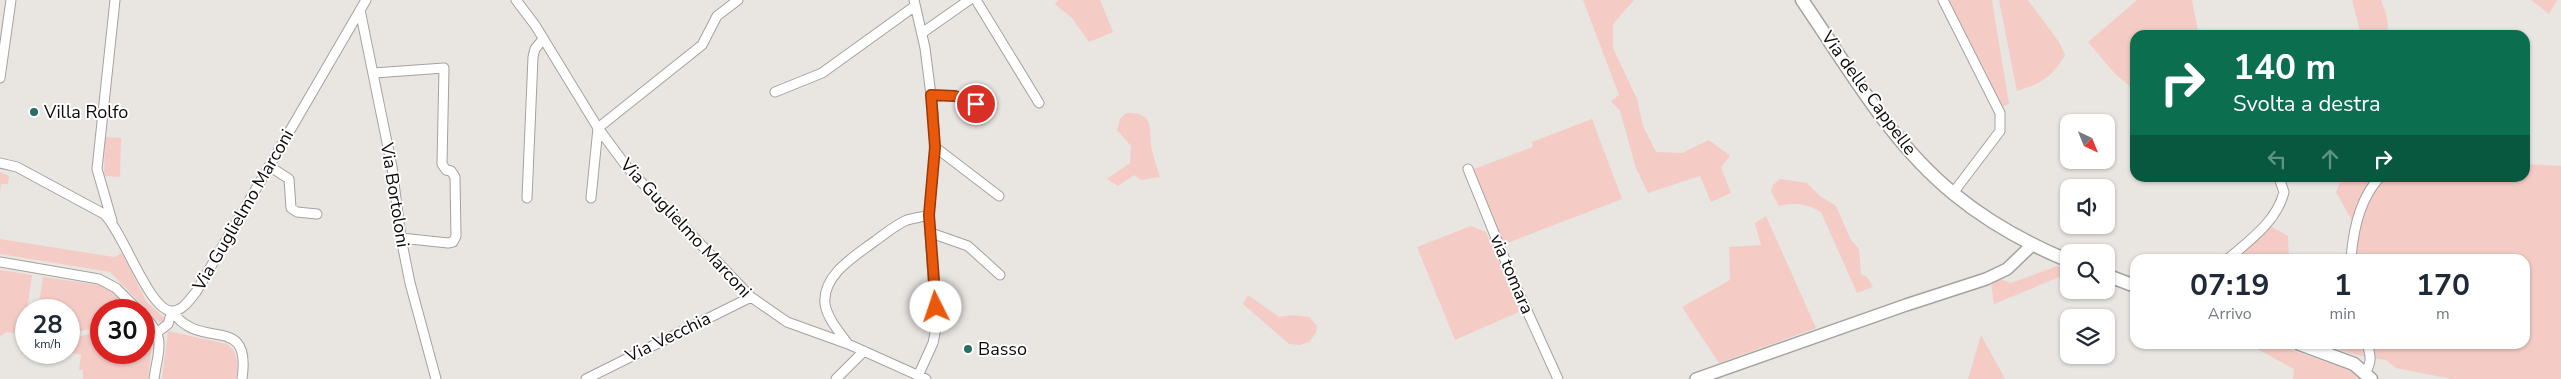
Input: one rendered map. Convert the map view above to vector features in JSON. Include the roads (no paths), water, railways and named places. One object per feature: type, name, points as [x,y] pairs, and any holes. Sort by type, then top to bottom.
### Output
[{"type":"main road","name":"Via delle Cappelle","points":[[1802,0],[1887,122],[1924,167],[1953,194],[1986,218],[2032,244],[2060,257]]},
{"type":"main road","points":[[2115,278],[2130,284]]},
{"type":"main road","points":[[2314,349],[2346,360],[2368,376]]},
{"type":"street","points":[[0,78],[4,17],[12,0]]},
{"type":"street","points":[[115,0],[97,169],[112,221],[152,296],[159,304],[172,311],[185,326],[193,330],[230,338],[241,345],[244,363],[242,379]]},
{"type":"street","name":"Via Guglielmo Marconi","points":[[172,311],[184,306],[196,292],[366,0]]},
{"type":"street","name":"Via Guglielmo Marconi","points":[[516,0],[543,39],[598,128],[641,183],[751,297],[787,322],[848,344],[922,377]]},
{"type":"street","points":[[591,198],[598,128],[702,45],[717,16],[738,0]]},
{"type":"street","points":[[922,34],[969,0]]},
{"type":"street","points":[[976,0],[1039,104]]},
{"type":"street","points":[[1943,0],[2000,113],[2002,123],[2000,131],[1953,194]]},
{"type":"street","points":[[775,92],[822,73],[914,3],[922,34],[931,95],[935,147],[929,215],[936,328],[922,377]]},
{"type":"street","name":"Via Bortoloni","points":[[360,10],[392,167],[401,238],[416,307],[436,379]]},
{"type":"street","points":[[527,198],[534,57],[536,49],[543,39]]},
{"type":"street","points":[[374,73],[444,68],[442,164],[455,177],[456,236],[453,242],[448,243],[401,238]]},
{"type":"street","points":[[931,95],[955,96],[976,104]]},
{"type":"street","points":[[935,147],[999,196]]},
{"type":"street","points":[[0,163],[25,171],[96,208],[112,221]]},
{"type":"street","points":[[269,166],[288,177],[291,208],[297,212],[317,214]]},
{"type":"street","name":"via tomara","points":[[1468,169],[1515,284],[1558,379]]},
{"type":"street","points":[[2233,254],[2268,222],[2277,211],[2284,192],[2280,182]]},
{"type":"street","points":[[2353,254],[2360,212],[2367,194],[2376,182]]},
{"type":"street","points":[[848,344],[831,319],[825,305],[826,295],[832,280],[848,261],[896,226],[906,221],[929,215]]},
{"type":"street","points":[[930,234],[968,246],[1000,275]]},
{"type":"street","points":[[1696,379],[1906,304],[1986,279],[2007,269],[2032,244]]},
{"type":"street","points":[[0,262],[99,279],[116,288],[127,299]]},
{"type":"street","name":"Via Vecchia","points":[[586,379],[751,297]]},
{"type":"street","points":[[158,332],[168,324],[172,311]]},
{"type":"street","points":[[154,379],[160,337],[155,329]]},
{"type":"street","points":[[2368,349],[2370,364],[2368,376]]},
{"type":"street","points":[[836,379],[864,351]]},
{"type":"place","name":"Villa Rolfo","points":[[34,112]]},
{"type":"place","name":"Basso","points":[[968,349]]}]
